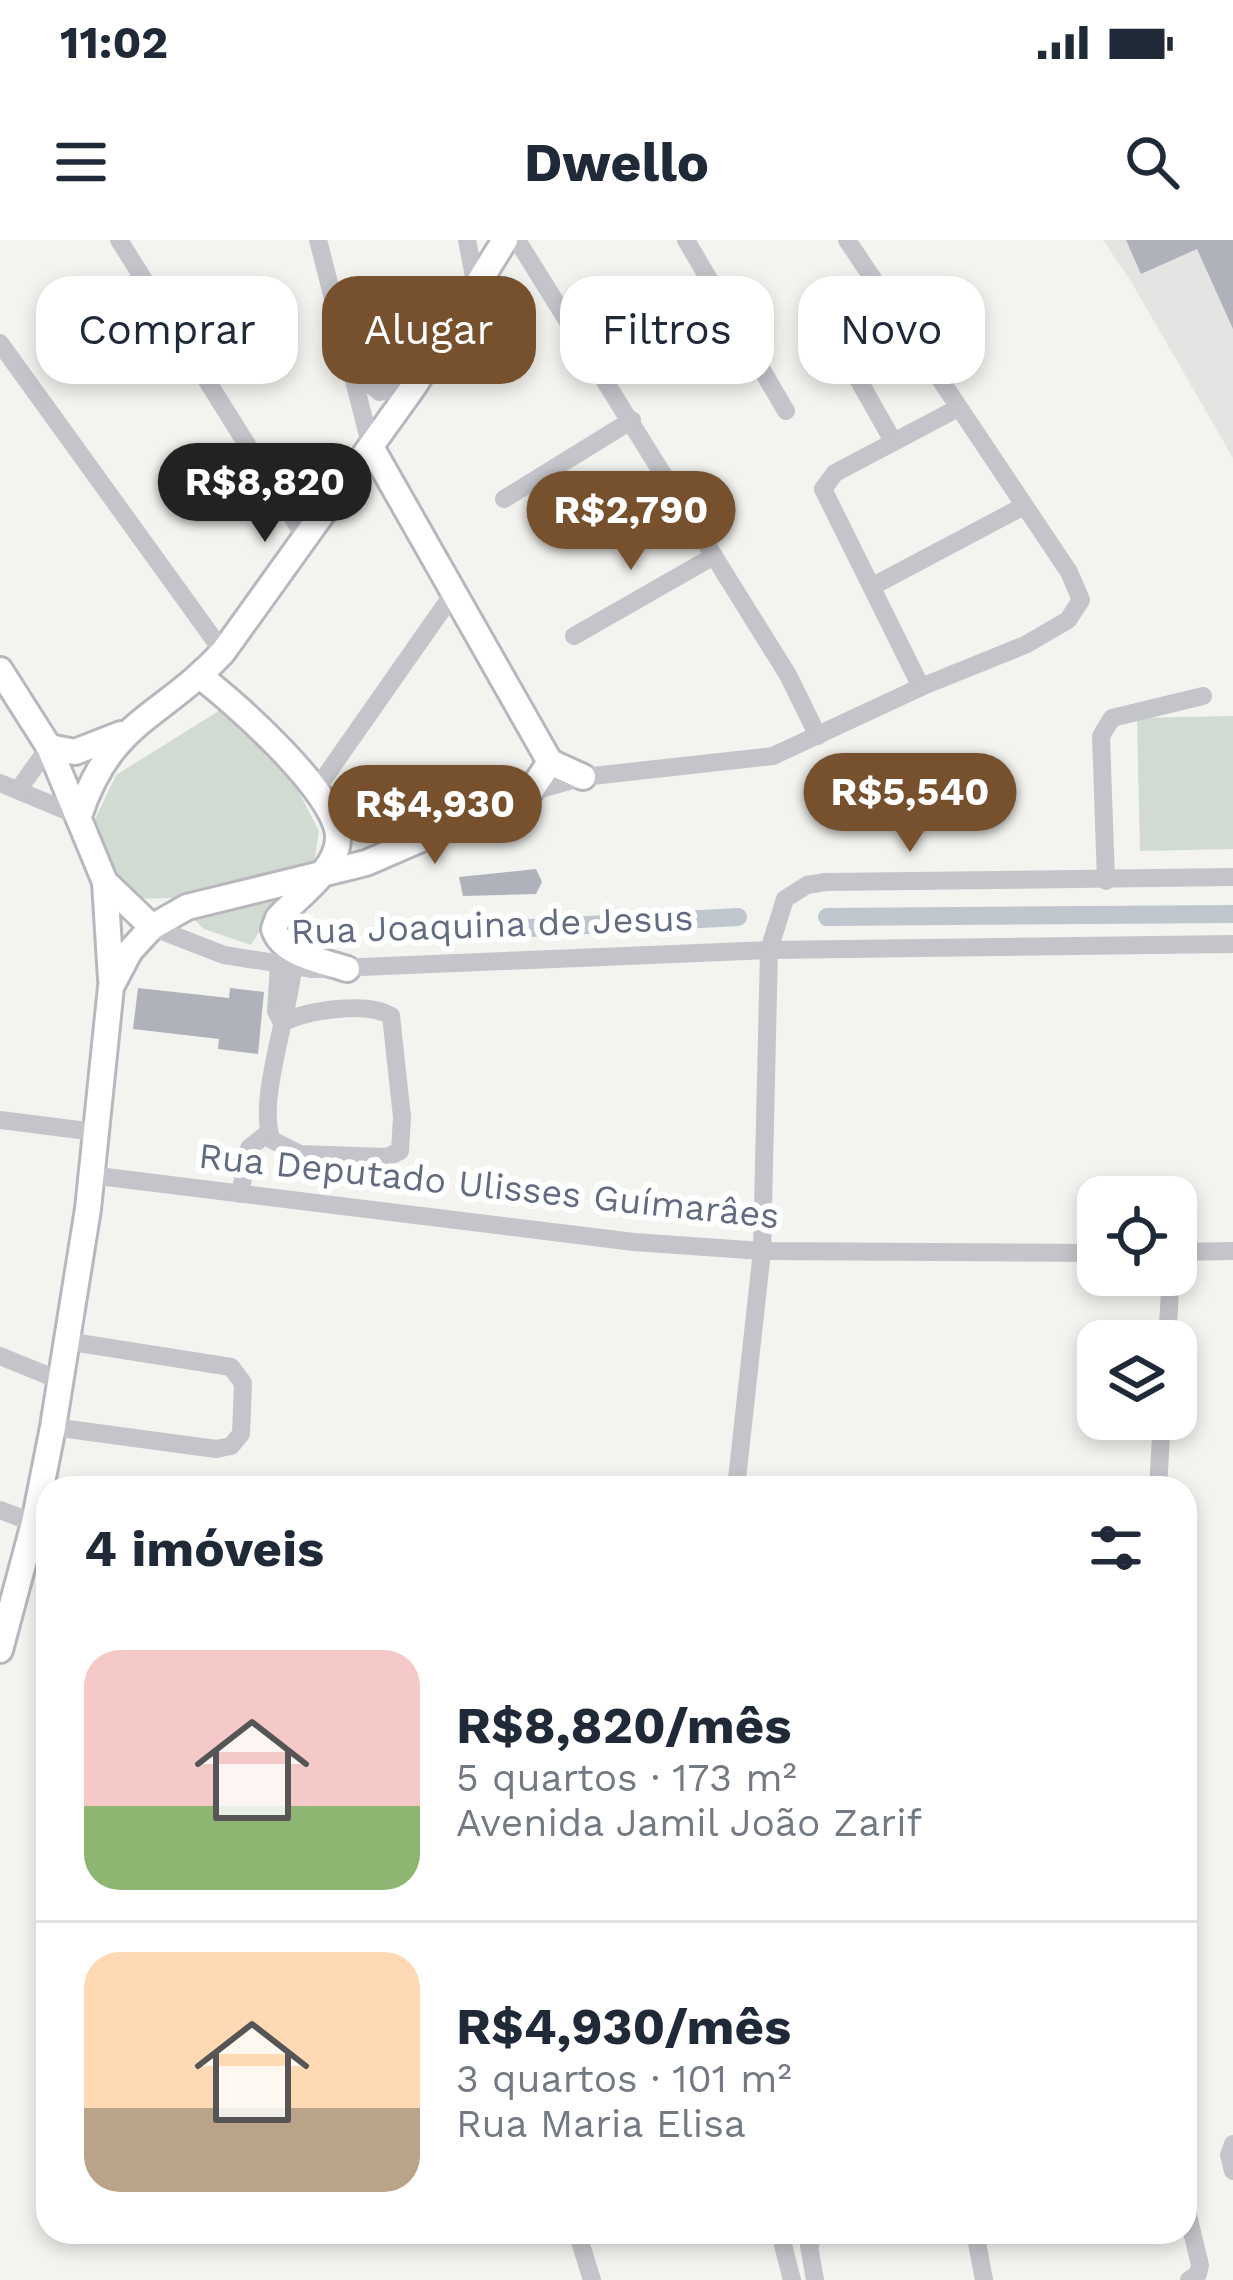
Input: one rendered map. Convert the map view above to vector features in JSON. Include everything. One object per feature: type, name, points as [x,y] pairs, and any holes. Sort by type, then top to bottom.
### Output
[{"type":"main road","points":[[483,276],[505,240]]},
{"type":"main road","points":[[50,747],[76,752],[124,733],[201,676],[414,386]]},
{"type":"main road","points":[[371,447],[550,762],[583,777]]},
{"type":"main road","points":[[0,670],[50,747],[105,882],[111,988],[90,1175],[43,1476]]},
{"type":"main road","points":[[201,676],[250,713],[315,791],[338,838],[318,878],[278,918],[275,937],[289,948],[347,969]]},
{"type":"main road","points":[[79,816],[96,772],[124,733]]},
{"type":"main road","points":[[111,988],[130,951],[152,927],[187,907],[318,878],[380,858],[530,793],[550,762]]},
{"type":"main road","points":[[105,882],[152,927]]},
{"type":"main road","points":[[0,1651],[36,1512]]},
{"type":"street","points":[[118,240],[306,539]]},
{"type":"street","points":[[318,240],[327,276]]},
{"type":"street","points":[[467,240],[474,276]]},
{"type":"street","points":[[518,240],[788,675],[818,736]]},
{"type":"street","points":[[686,240],[786,411]]},
{"type":"street","points":[[847,240],[871,276]]},
{"type":"street","points":[[0,343],[223,652]]},
{"type":"street","points":[[353,384],[371,447]]},
{"type":"street","points":[[370,384],[380,392],[414,386]]},
{"type":"street","points":[[861,384],[893,441]]},
{"type":"street","points":[[530,793],[583,777],[756,760],[1025,646],[1053,632],[1078,609],[1081,600],[1069,572],[942,384]]},
{"type":"street","points":[[921,687],[823,489],[835,473],[958,408]]},
{"type":"street","points":[[504,499],[632,419]]},
{"type":"street","points":[[873,586],[1024,506]]},
{"type":"street","points":[[574,637],[715,556]]},
{"type":"street","points":[[315,791],[454,591]]},
{"type":"street","points":[[1106,881],[1101,736],[1112,718],[1203,696]]},
{"type":"street","points":[[50,747],[9,786],[79,816]]},
{"type":"street","points":[[737,1476],[762,1252],[769,950],[785,899],[807,885],[1233,878]]},
{"type":"street","name":"Rua Joaquina de Jesus","points":[[152,927],[224,955],[286,966],[347,969],[769,950],[1233,944]]},
{"type":"street","points":[[246,1195],[268,1133],[282,1023],[277,1012],[286,966]]},
{"type":"street","points":[[268,1133],[279,1147],[301,1154],[387,1157],[403,1144],[391,1016],[378,1010],[308,1013],[282,1023]]},
{"type":"street","points":[[0,1120],[95,1132]]},
{"type":"street","name":"Rua Deputado Ulisses Guímarâes","points":[[90,1175],[634,1242],[762,1252],[1077,1252]]},
{"type":"street","points":[[1197,1252],[1233,1252]]},
{"type":"street","points":[[52,1427],[216,1449],[231,1446],[241,1434],[243,1383],[231,1367],[66,1341]]},
{"type":"street","points":[[0,1356],[59,1380]]},
{"type":"street","points":[[1159,1476],[1161,1440]]},
{"type":"street","points":[[0,1510],[34,1523]]},
{"type":"street","points":[[1233,2144],[1229,2156],[1233,2171]]},
{"type":"street","points":[[783,2244],[791,2280]]},
{"type":"street","points":[[810,2244],[815,2280]]},
{"type":"street","points":[[977,2244],[984,2280]]},
{"type":"street","points":[[1189,2280],[1198,2274],[1200,2265],[1195,2244]]},
{"type":"shaded area","points":[[1103,240],[1233,240],[1233,458],[1132,283]]},
{"type":"shaded area","points":[[222,709],[290,775],[319,831],[314,864],[277,903],[251,945],[204,929],[171,898],[126,899],[95,819],[116,775]]},
{"type":"shaded area","points":[[1233,716],[1233,849],[1140,851],[1137,718]]},
{"type":"building","points":[[1126,240],[1233,240],[1233,329],[1197,249],[1141,274]]},
{"type":"building","points":[[536,869],[542,882],[536,894],[463,896],[459,877]]},
{"type":"building","points":[[138,988],[229,998],[230,988],[264,992],[258,1054],[218,1049],[219,1039],[133,1029]]},
{"type":"waterway","points":[[827,917],[1233,914]]},
{"type":"waterway","points":[[437,933],[738,917]]}]
